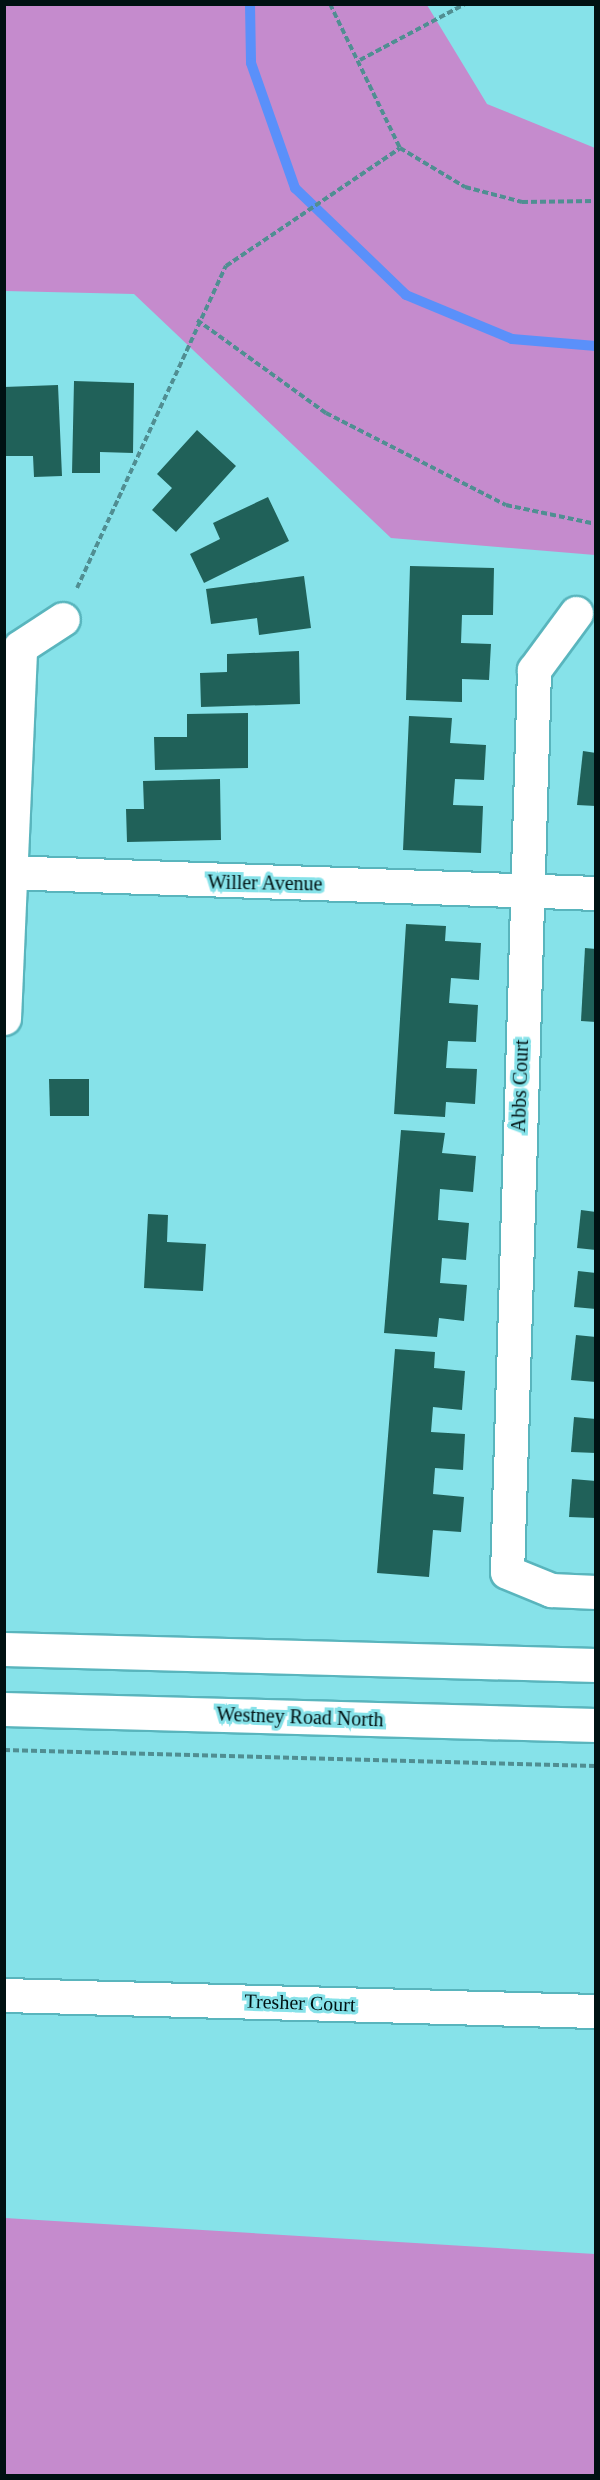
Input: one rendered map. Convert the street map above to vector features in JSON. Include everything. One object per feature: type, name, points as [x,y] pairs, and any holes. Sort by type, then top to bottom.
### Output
[{"type":"street","name":"Abbs Court","points":[[576,613],[534,670],[525,893],[507,1572],[551,1590],[596,1592]]},
{"type":"street","points":[[4,1018],[8,874],[20,647],[63,619]]},
{"type":"street","name":"Willer Avenue","points":[[8,874],[525,893],[596,893]]},
{"type":"street","points":[[4,1649],[596,1665]]},
{"type":"street","name":"Westney Road North","points":[[4,1708],[596,1725]]},
{"type":"street","name":"Tresher Court","points":[[4,1995],[596,2011]]},
{"type":"path","points":[[330,4],[360,60],[400,148],[465,187],[522,202],[596,201]]},
{"type":"path","points":[[360,60],[465,4]]},
{"type":"path","points":[[63,619],[197,320],[226,266],[400,148]]},
{"type":"path","points":[[197,320],[326,413],[506,506],[596,524]]},
{"type":"path","points":[[4,1750],[596,1766]]},
{"type":"shaded area","points":[[5,4],[427,5],[487,104],[595,148],[595,555],[391,538],[134,294],[5,291]]},
{"type":"shaded area","points":[[5,2218],[595,2254],[595,2475],[5,2475]]},
{"type":"building","points":[[74,381],[134,383],[133,453],[100,452],[100,473],[72,473]]},
{"type":"building","points":[[58,385],[62,476],[34,477],[33,456],[4,456],[4,387]]},
{"type":"building","points":[[197,430],[236,466],[176,532],[152,510],[172,488],[157,474]]},
{"type":"building","points":[[268,497],[289,541],[204,583],[190,554],[220,539],[213,523]]},
{"type":"building","points":[[410,566],[494,568],[493,615],[462,615],[461,643],[491,644],[489,680],[462,679],[462,702],[406,700]]},
{"type":"building","points":[[304,576],[311,628],[259,635],[257,618],[211,624],[206,589]]},
{"type":"building","points":[[299,651],[300,704],[201,707],[200,673],[227,672],[227,654]]},
{"type":"building","points":[[248,713],[248,768],[155,770],[154,737],[187,737],[187,714]]},
{"type":"building","points":[[409,716],[452,718],[450,743],[486,745],[484,780],[455,779],[453,805],[483,806],[481,853],[403,850]]},
{"type":"building","points":[[583,751],[596,753],[596,806],[577,805]]},
{"type":"building","points":[[220,779],[221,840],[127,842],[126,809],[144,809],[143,781]]},
{"type":"building","points":[[406,924],[446,926],[445,941],[481,943],[479,980],[451,978],[449,1003],[478,1005],[476,1042],[448,1041],[446,1068],[477,1069],[475,1104],[446,1102],[445,1117],[394,1114]]},
{"type":"building","points":[[585,948],[596,949],[596,1022],[581,1021]]},
{"type":"building","points":[[49,1079],[89,1079],[89,1116],[50,1116]]},
{"type":"building","points":[[401,1130],[445,1133],[442,1153],[476,1156],[473,1192],[440,1189],[438,1220],[469,1223],[466,1260],[442,1258],[440,1283],[467,1285],[464,1321],[439,1318],[437,1337],[384,1333]]},
{"type":"building","points":[[581,1210],[596,1212],[596,1250],[577,1248]]},
{"type":"building","points":[[148,1214],[168,1215],[167,1242],[206,1244],[203,1291],[144,1288]]},
{"type":"building","points":[[578,1271],[596,1273],[596,1309],[574,1307]]},
{"type":"building","points":[[576,1335],[596,1337],[596,1382],[571,1380]]},
{"type":"building","points":[[395,1349],[435,1352],[434,1368],[465,1371],[462,1410],[433,1407],[431,1432],[465,1434],[463,1470],[435,1468],[433,1494],[464,1497],[461,1532],[433,1530],[429,1577],[377,1573]]},
{"type":"building","points":[[574,1417],[596,1419],[596,1453],[571,1452]]},
{"type":"building","points":[[572,1479],[596,1481],[596,1518],[569,1517]]},
{"type":"waterway","points":[[250,4],[251,63],[295,188],[406,295],[512,339],[596,346]]}]
